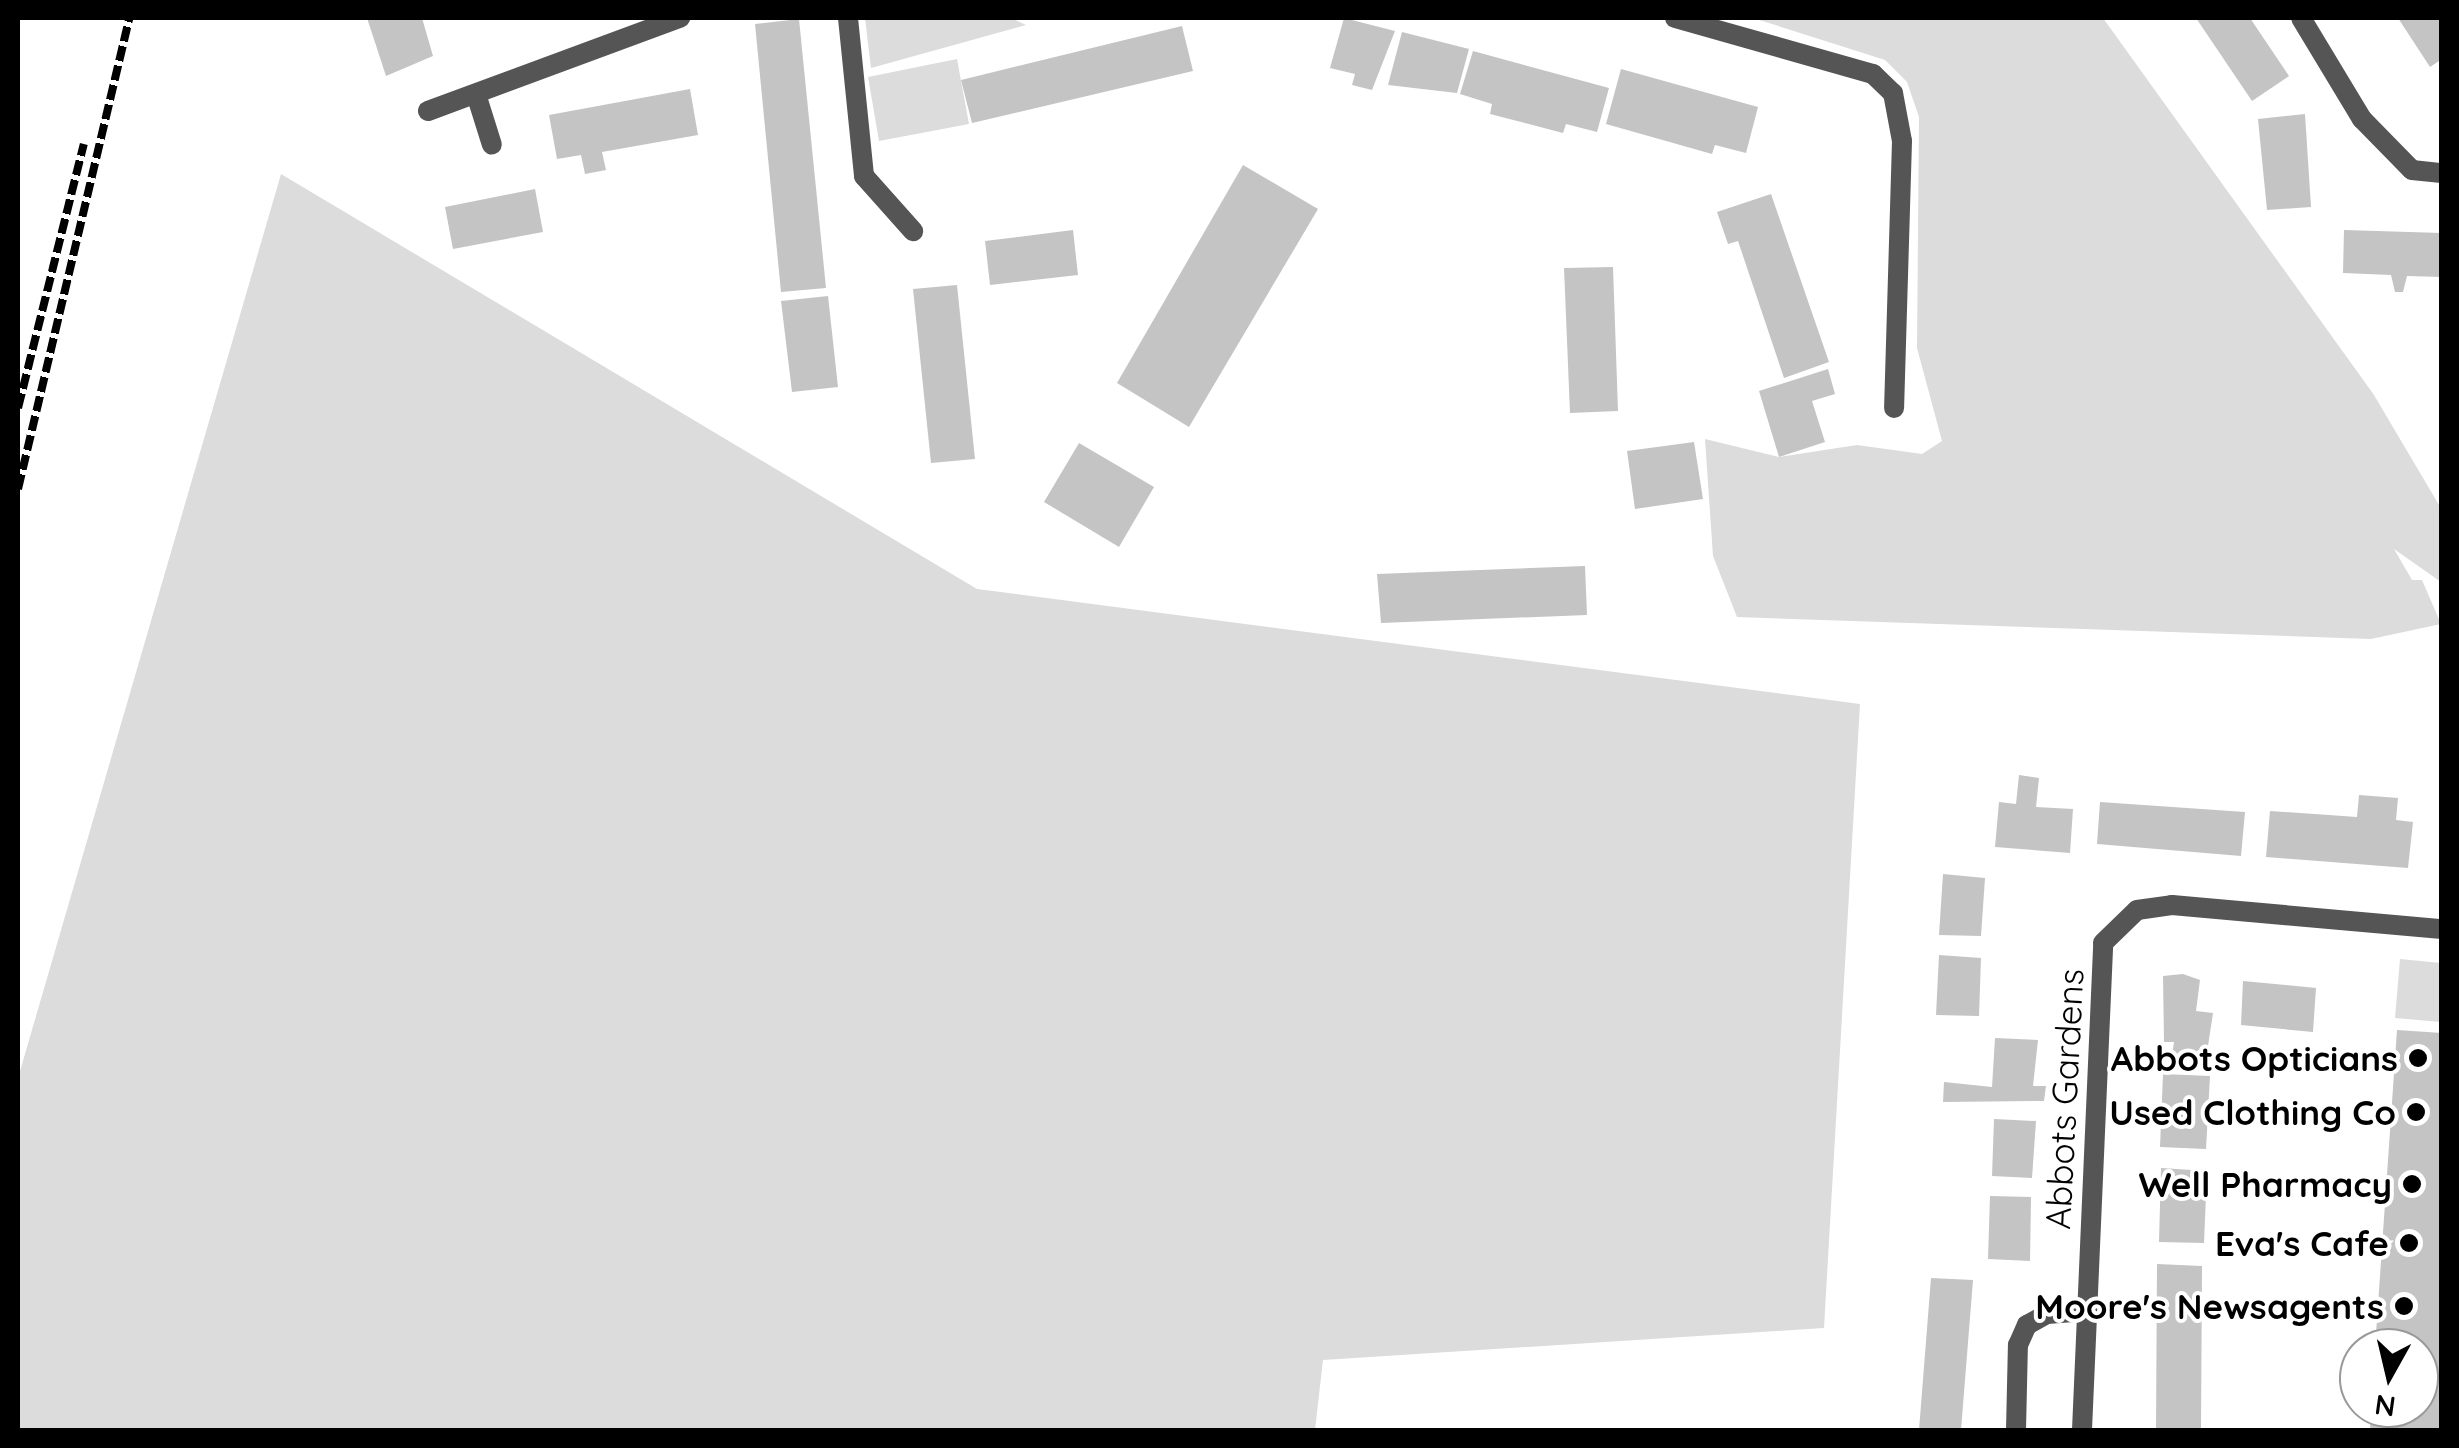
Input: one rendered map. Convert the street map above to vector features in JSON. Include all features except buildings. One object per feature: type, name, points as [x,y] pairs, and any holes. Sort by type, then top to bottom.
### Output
[{"type":"street","points":[[428,110],[680,18]]},
{"type":"street","points":[[848,18],[864,176],[913,231]]},
{"type":"street","points":[[1676,18],[1860,69],[1894,93],[1902,141],[1894,408]]},
{"type":"street","points":[[2301,18],[2362,120],[2412,170],[2442,173]]},
{"type":"street","points":[[476,94],[492,146]]},
{"type":"street","name":"Abbots Gardens","points":[[2082,1430],[2103,942],[2137,910],[2172,905],[2442,929]]},
{"type":"street","points":[[2016,1430],[2018,1346],[2026,1326],[2047,1314],[2087,1312]]},
{"type":"shaded area","points":[[865,18],[1011,18],[1026,25],[871,68]]},
{"type":"shaded area","points":[[1753,18],[2103,18],[2374,395],[2439,505],[2441,582],[2394,549],[2412,580],[2422,580],[2441,624],[2371,639],[1737,617],[1713,556],[1705,439],[1779,457],[1857,445],[1922,454],[1942,441],[1917,348],[1919,117],[1907,82],[1885,60]]},
{"type":"shaded area","points":[[957,59],[969,124],[879,141],[868,77]]},
{"type":"shaded area","points":[[281,174],[977,589],[1860,704],[1824,1328],[1323,1360],[1315,1430],[18,1430],[18,1078]]},
{"type":"shaded area","points":[[2400,959],[2441,963],[2441,1022],[2395,1018]]},
{"type":"railway","points":[[18,489],[129,18]]},
{"type":"railway","points":[[18,408],[84,144]]},
{"type":"place","name":"Abbots Opticians","points":[[2418,1058]]},
{"type":"place","name":"Used Clothing Co","points":[[2416,1112]]},
{"type":"place","name":"Well Pharmacy","points":[[2412,1184]]},
{"type":"place","name":"Eva's Cafe","points":[[2409,1243]]},
{"type":"place","name":"Moore's Newsagents","points":[[2404,1306]]}]
